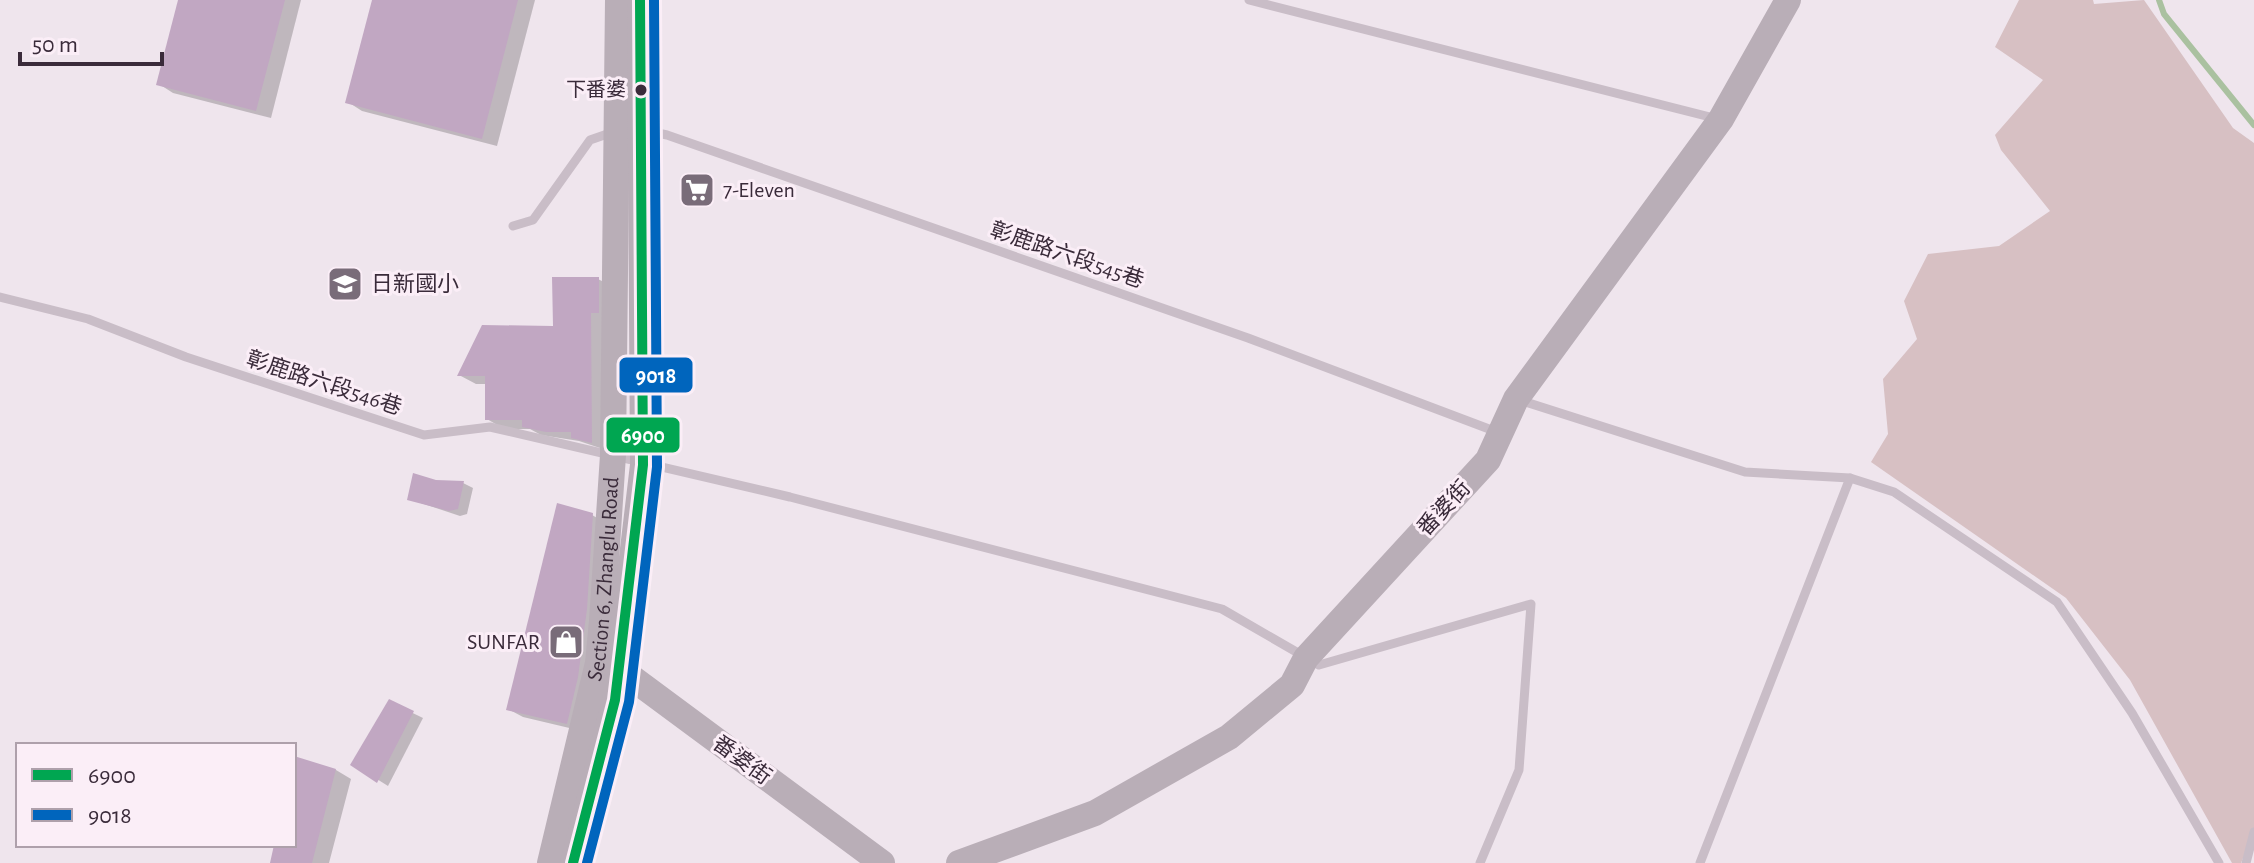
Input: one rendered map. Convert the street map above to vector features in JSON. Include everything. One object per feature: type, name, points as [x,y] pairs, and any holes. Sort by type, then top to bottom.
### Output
[{"type":"main road","name":"Section 6, Zhanglu Road","points":[[550,863],[609,666],[643,465],[630,130],[618,0]]},
{"type":"main road","name":"Section 6, Zhanglu Road","points":[[573,863],[615,700],[609,666],[613,455],[640,0]]},
{"type":"main road","name":"番婆街","points":[[959,863],[1095,813],[1229,737],[1292,685],[1306,658],[1488,460],[1516,399],[1721,119],[1788,0]]},
{"type":"main road","name":"番婆街","points":[[609,666],[882,863]]},
{"type":"lane","points":[[1249,0],[1721,119]]},
{"type":"lane","points":[[513,226],[533,220],[590,140],[630,130]]},
{"type":"lane","name":"彰鹿路六段545巷","points":[[630,130],[667,135],[1233,332],[1500,433]]},
{"type":"lane","name":"彰鹿路六段546巷","points":[[0,297],[88,319],[186,357],[424,435],[490,427],[790,497],[1222,609],[1306,658]]},
{"type":"lane","points":[[1516,399],[1745,472],[1850,478],[1894,492],[2057,602],[2132,713],[2219,863]]},
{"type":"lane","points":[[1700,863],[1850,478]]},
{"type":"lane","points":[[1306,658],[1319,665],[1531,604],[1519,770],[1480,863]]},
{"type":"lane","points":[[2246,863],[2254,832]]},
{"type":"shaded area","points":[[2019,0],[2093,0],[2094,4],[2144,0],[2233,128],[2254,143],[2254,831],[2241,863],[2232,863],[2130,680],[2066,598],[1871,462],[1888,434],[1883,379],[1917,339],[1904,301],[1928,254],[1999,246],[2050,211],[2001,150],[1995,135],[2043,80],[1995,47]]},
{"type":"building","points":[[178,0],[285,0],[256,111],[156,85]]},
{"type":"building","points":[[372,0],[518,0],[482,139],[345,103]]},
{"type":"building","points":[[552,277],[599,277],[599,313],[591,313],[592,443],[571,438],[571,432],[546,432],[522,427],[522,420],[485,420],[485,376],[457,376],[482,325],[553,326]]},
{"type":"building","points":[[413,473],[436,480],[464,481],[458,509],[449,511],[407,500]]},
{"type":"building","points":[[557,503],[593,513],[587,609],[578,677],[567,724],[506,710]]},
{"type":"building","points":[[389,699],[414,711],[377,783],[350,765]]},
{"type":"building","points":[[296,757],[336,769],[312,863],[270,863],[274,847],[296,847]]},
{"type":"waterway","points":[[2159,0],[2164,14],[2254,125]]},
{"type":"transit line","name":"6900","points":[[573,863],[615,700],[643,465],[640,0]]},
{"type":"transit line","name":"9018","points":[[587,863],[629,702],[657,467],[654,0]]},
{"type":"place","name":"下番婆","points":[[641,90]]},
{"type":"place","name":"7-Eleven","points":[[697,190]]},
{"type":"place","name":"日新國小","points":[[345,284]]},
{"type":"place","name":"SUNFAR","points":[[566,642]]}]
